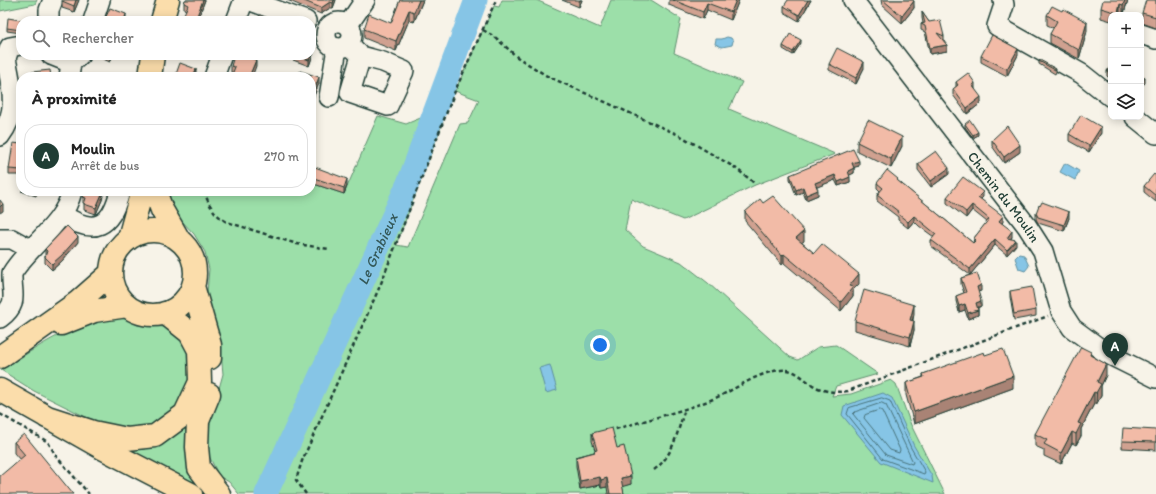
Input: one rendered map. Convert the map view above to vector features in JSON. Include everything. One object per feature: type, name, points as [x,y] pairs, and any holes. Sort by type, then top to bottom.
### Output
[{"type":"main road","points":[[163,16],[168,0]]},
{"type":"main road","points":[[151,72],[152,60]]},
{"type":"main road","points":[[129,238],[141,196]]},
{"type":"main road","points":[[157,196],[162,210],[178,238],[187,248],[193,260],[195,273],[193,286],[187,298],[177,307],[165,313],[152,315],[139,312],[127,306],[118,297],[113,286],[110,273],[113,260],[119,248],[129,238],[140,232],[153,231],[166,233],[178,238]]},
{"type":"main road","points":[[29,337],[78,302],[110,273]]},
{"type":"main road","points":[[193,286],[210,345],[211,390],[198,422],[197,447],[199,468],[219,494]]},
{"type":"main road","points":[[2,350],[29,337],[94,311],[127,306]]},
{"type":"main road","points":[[4,400],[47,417],[93,432],[127,439],[155,436],[185,414],[200,382],[199,350],[190,333],[165,313]]},
{"type":"main road","points":[[47,417],[191,494]]},
{"type":"street","points":[[49,16],[53,0]]},
{"type":"street","points":[[95,16],[100,0]]},
{"type":"street","points":[[238,16],[244,0]]},
{"type":"street","points":[[248,0],[292,16]]},
{"type":"street","points":[[348,25],[365,0]]},
{"type":"street","name":"Chemin du Moulin","points":[[853,0],[1027,226],[1043,251],[1061,311],[1072,328],[1106,353],[1156,378]]},
{"type":"street","points":[[1003,0],[1004,5],[997,26],[1082,74],[1108,96]]},
{"type":"street","points":[[1135,12],[1138,0]]},
{"type":"street","points":[[329,97],[350,50],[353,34],[348,25],[337,22],[319,26],[328,43],[350,50]]},
{"type":"street","points":[[1144,35],[1156,39]]},
{"type":"street","points":[[0,136],[9,121],[13,102],[6,58],[7,51],[10,47],[16,46]]},
{"type":"street","points":[[62,60],[74,65]]},
{"type":"street","points":[[216,72],[220,60]]},
{"type":"street","points":[[1139,120],[1156,134]]},
{"type":"street","points":[[0,318],[11,308],[14,302],[9,280],[12,273],[30,249],[63,214],[70,196]]},
{"type":"street","points":[[63,214],[76,223],[87,226],[102,224],[109,219],[116,207],[119,196]]},
{"type":"street","points":[[0,239],[12,239],[30,249]]},
{"type":"path","points":[[306,494],[296,480],[302,461],[380,286],[455,91],[496,0]]},
{"type":"path","points":[[483,30],[496,37],[517,57],[547,76],[679,135],[734,167],[755,185]]},
{"type":"path","points":[[206,196],[216,216],[227,222],[297,244],[329,249]]},
{"type":"path","points":[[601,433],[709,401],[760,375],[781,370],[791,371],[798,374],[821,389],[833,392],[848,391],[1061,311]]},
{"type":"path","points":[[4,400],[48,442],[56,456],[89,494]]},
{"type":"path","points":[[654,470],[662,464],[672,451],[685,409]]},
{"type":"green space","points":[[0,0],[37,0],[35,4],[0,11]]},
{"type":"green space","points":[[502,0],[536,0],[600,28],[611,0],[651,0],[681,19],[674,53],[742,82],[729,109],[835,154],[755,185],[683,220],[631,199],[625,230],[643,246],[681,262],[708,283],[790,357],[798,360],[818,347],[836,345],[878,374],[836,386],[832,396],[851,394],[891,380],[896,384],[911,425],[945,494],[239,494],[229,482],[219,476],[208,454],[206,435],[223,374],[220,341],[210,314],[207,293],[209,269],[205,252],[194,234],[179,218],[168,196],[316,196],[316,185],[344,194],[378,116],[406,124],[423,117],[443,122],[396,245],[408,247],[460,124],[468,123],[479,100],[455,91],[494,6],[499,7]]},
{"type":"green space","points":[[122,317],[138,325],[165,327],[186,344],[192,358],[190,394],[159,425],[120,430],[88,418],[34,391],[1,370],[58,335],[89,322]]},
{"type":"green space","points":[[189,426],[198,485],[129,449]]},
{"type":"water","points":[[727,37],[731,38],[733,41],[732,45],[722,47],[715,44],[716,39]]},
{"type":"water","points":[[1065,163],[1079,171],[1075,180],[1060,172]]},
{"type":"water","points":[[1019,254],[1024,255],[1029,266],[1025,271],[1019,269],[1015,258]]},
{"type":"water","points":[[550,365],[557,390],[546,393],[539,368]]},
{"type":"water","points":[[883,393],[892,398],[914,446],[932,476],[933,483],[881,462],[842,415],[844,406]]},
{"type":"building","points":[[62,0],[76,0],[74,6]]},
{"type":"building","points":[[185,0],[203,0],[197,16],[183,16],[188,5],[184,3]]},
{"type":"building","points":[[302,0],[334,0],[333,3],[330,2],[321,8]]},
{"type":"building","points":[[400,0],[419,0],[414,12],[409,10],[396,41],[364,29],[369,14],[391,23]]},
{"type":"building","points":[[673,0],[736,0],[731,12],[707,3],[703,12]]},
{"type":"building","points":[[788,0],[808,0],[799,15],[784,6]]},
{"type":"building","points":[[883,0],[913,0],[914,1],[902,16]]},
{"type":"building","points":[[1103,0],[1125,0],[1123,5],[1120,4],[1118,12],[1101,8]]},
{"type":"building","points":[[1146,0],[1156,0],[1156,17],[1142,12]]},
{"type":"building","points":[[1052,6],[1062,11],[1063,9],[1087,22],[1079,50],[1050,34],[1057,21],[1047,15]]},
{"type":"building","points":[[110,8],[126,14],[125,16],[106,16]]},
{"type":"building","points":[[922,12],[929,22],[940,20],[944,36],[937,33],[947,45],[930,48],[925,26],[921,24],[925,23]]},
{"type":"building","points":[[8,18],[16,19],[16,29],[7,28]]},
{"type":"building","points":[[790,34],[801,40],[793,52],[783,46]]},
{"type":"building","points":[[992,35],[1018,49],[1007,69],[981,56]]},
{"type":"building","points":[[837,48],[864,62],[856,78],[829,64]]},
{"type":"building","points":[[233,60],[256,60],[251,72],[233,72],[235,67],[231,66]]},
{"type":"building","points":[[1040,60],[1056,69],[1055,70],[1039,61]]},
{"type":"building","points":[[180,63],[196,69],[195,72],[177,72]]},
{"type":"building","points":[[50,70],[50,72],[32,72]]},
{"type":"building","points":[[968,73],[975,83],[972,85],[981,97],[967,108],[953,89],[958,85],[956,82]]},
{"type":"building","points":[[316,76],[319,77],[316,85]]},
{"type":"building","points":[[1081,115],[1101,127],[1089,146],[1069,134]]},
{"type":"building","points":[[868,120],[902,137],[891,159],[857,142]]},
{"type":"building","points":[[970,120],[978,132],[973,135],[965,124]]},
{"type":"building","points":[[1007,126],[1020,145],[1004,157],[992,140]]},
{"type":"building","points":[[13,143],[16,143],[16,170],[9,169]]},
{"type":"building","points":[[853,149],[859,161],[852,163],[854,168],[848,171],[850,177],[838,182],[835,175],[815,183],[818,190],[806,195],[803,187],[796,190],[790,175]]},
{"type":"building","points":[[936,151],[949,168],[931,181],[918,164]]},
{"type":"building","points":[[316,167],[347,179],[344,188],[316,179]]},
{"type":"building","points":[[887,170],[973,243],[975,241],[974,238],[989,219],[972,205],[966,212],[947,197],[963,177],[983,192],[978,197],[1003,216],[999,221],[1012,231],[1007,238],[1016,240],[1007,250],[995,239],[970,269],[931,240],[936,234],[914,216],[908,222],[898,214],[899,212],[877,195],[883,188],[877,183]]},
{"type":"building","points":[[1154,174],[1156,176],[1156,196],[1144,186]]},
{"type":"building","points":[[101,196],[96,208],[84,204],[86,198],[83,197]]},
{"type":"building","points":[[773,196],[804,231],[796,238],[814,253],[822,244],[859,274],[849,286],[853,287],[841,302],[784,254],[782,256],[745,212],[760,199],[763,203]]},
{"type":"building","points":[[0,200],[3,204],[0,207]]},
{"type":"building","points":[[1042,202],[1069,212],[1064,225],[1038,217],[1036,213]]},
{"type":"building","points":[[67,226],[78,237],[52,264],[45,257],[47,251],[45,249]]},
{"type":"building","points":[[977,273],[981,285],[977,287],[981,301],[976,303],[978,310],[968,313],[965,304],[959,306],[956,296],[966,292],[961,278]]},
{"type":"building","points":[[1032,287],[1036,310],[1014,314],[1010,291]]},
{"type":"building","points":[[864,290],[914,305],[910,320],[914,321],[910,337],[855,321]]},
{"type":"building","points":[[1081,347],[1091,352],[1090,355],[1106,364],[1097,382],[1101,384],[1096,393],[1094,392],[1078,423],[1081,424],[1076,434],[1072,432],[1061,453],[1044,444],[1047,440],[1035,434]]},
{"type":"building","points":[[1003,349],[1013,376],[914,412],[906,383],[924,377],[923,374],[984,352],[985,355]]},
{"type":"building","points":[[612,428],[617,448],[624,446],[631,476],[621,478],[624,494],[610,494],[607,478],[601,480],[600,477],[580,481],[576,457],[595,452],[594,451],[597,450],[592,433]]},
{"type":"building","points":[[1123,428],[1156,430],[1156,442],[1122,441]]},
{"type":"building","points":[[24,434],[73,494],[0,494],[0,476],[25,455],[14,442]]},
{"type":"waterway","name":"Le Grabieux","points":[[266,494],[408,183],[476,0]]},
{"type":"place","name":"Moulin","points":[[1115,366]]}]
